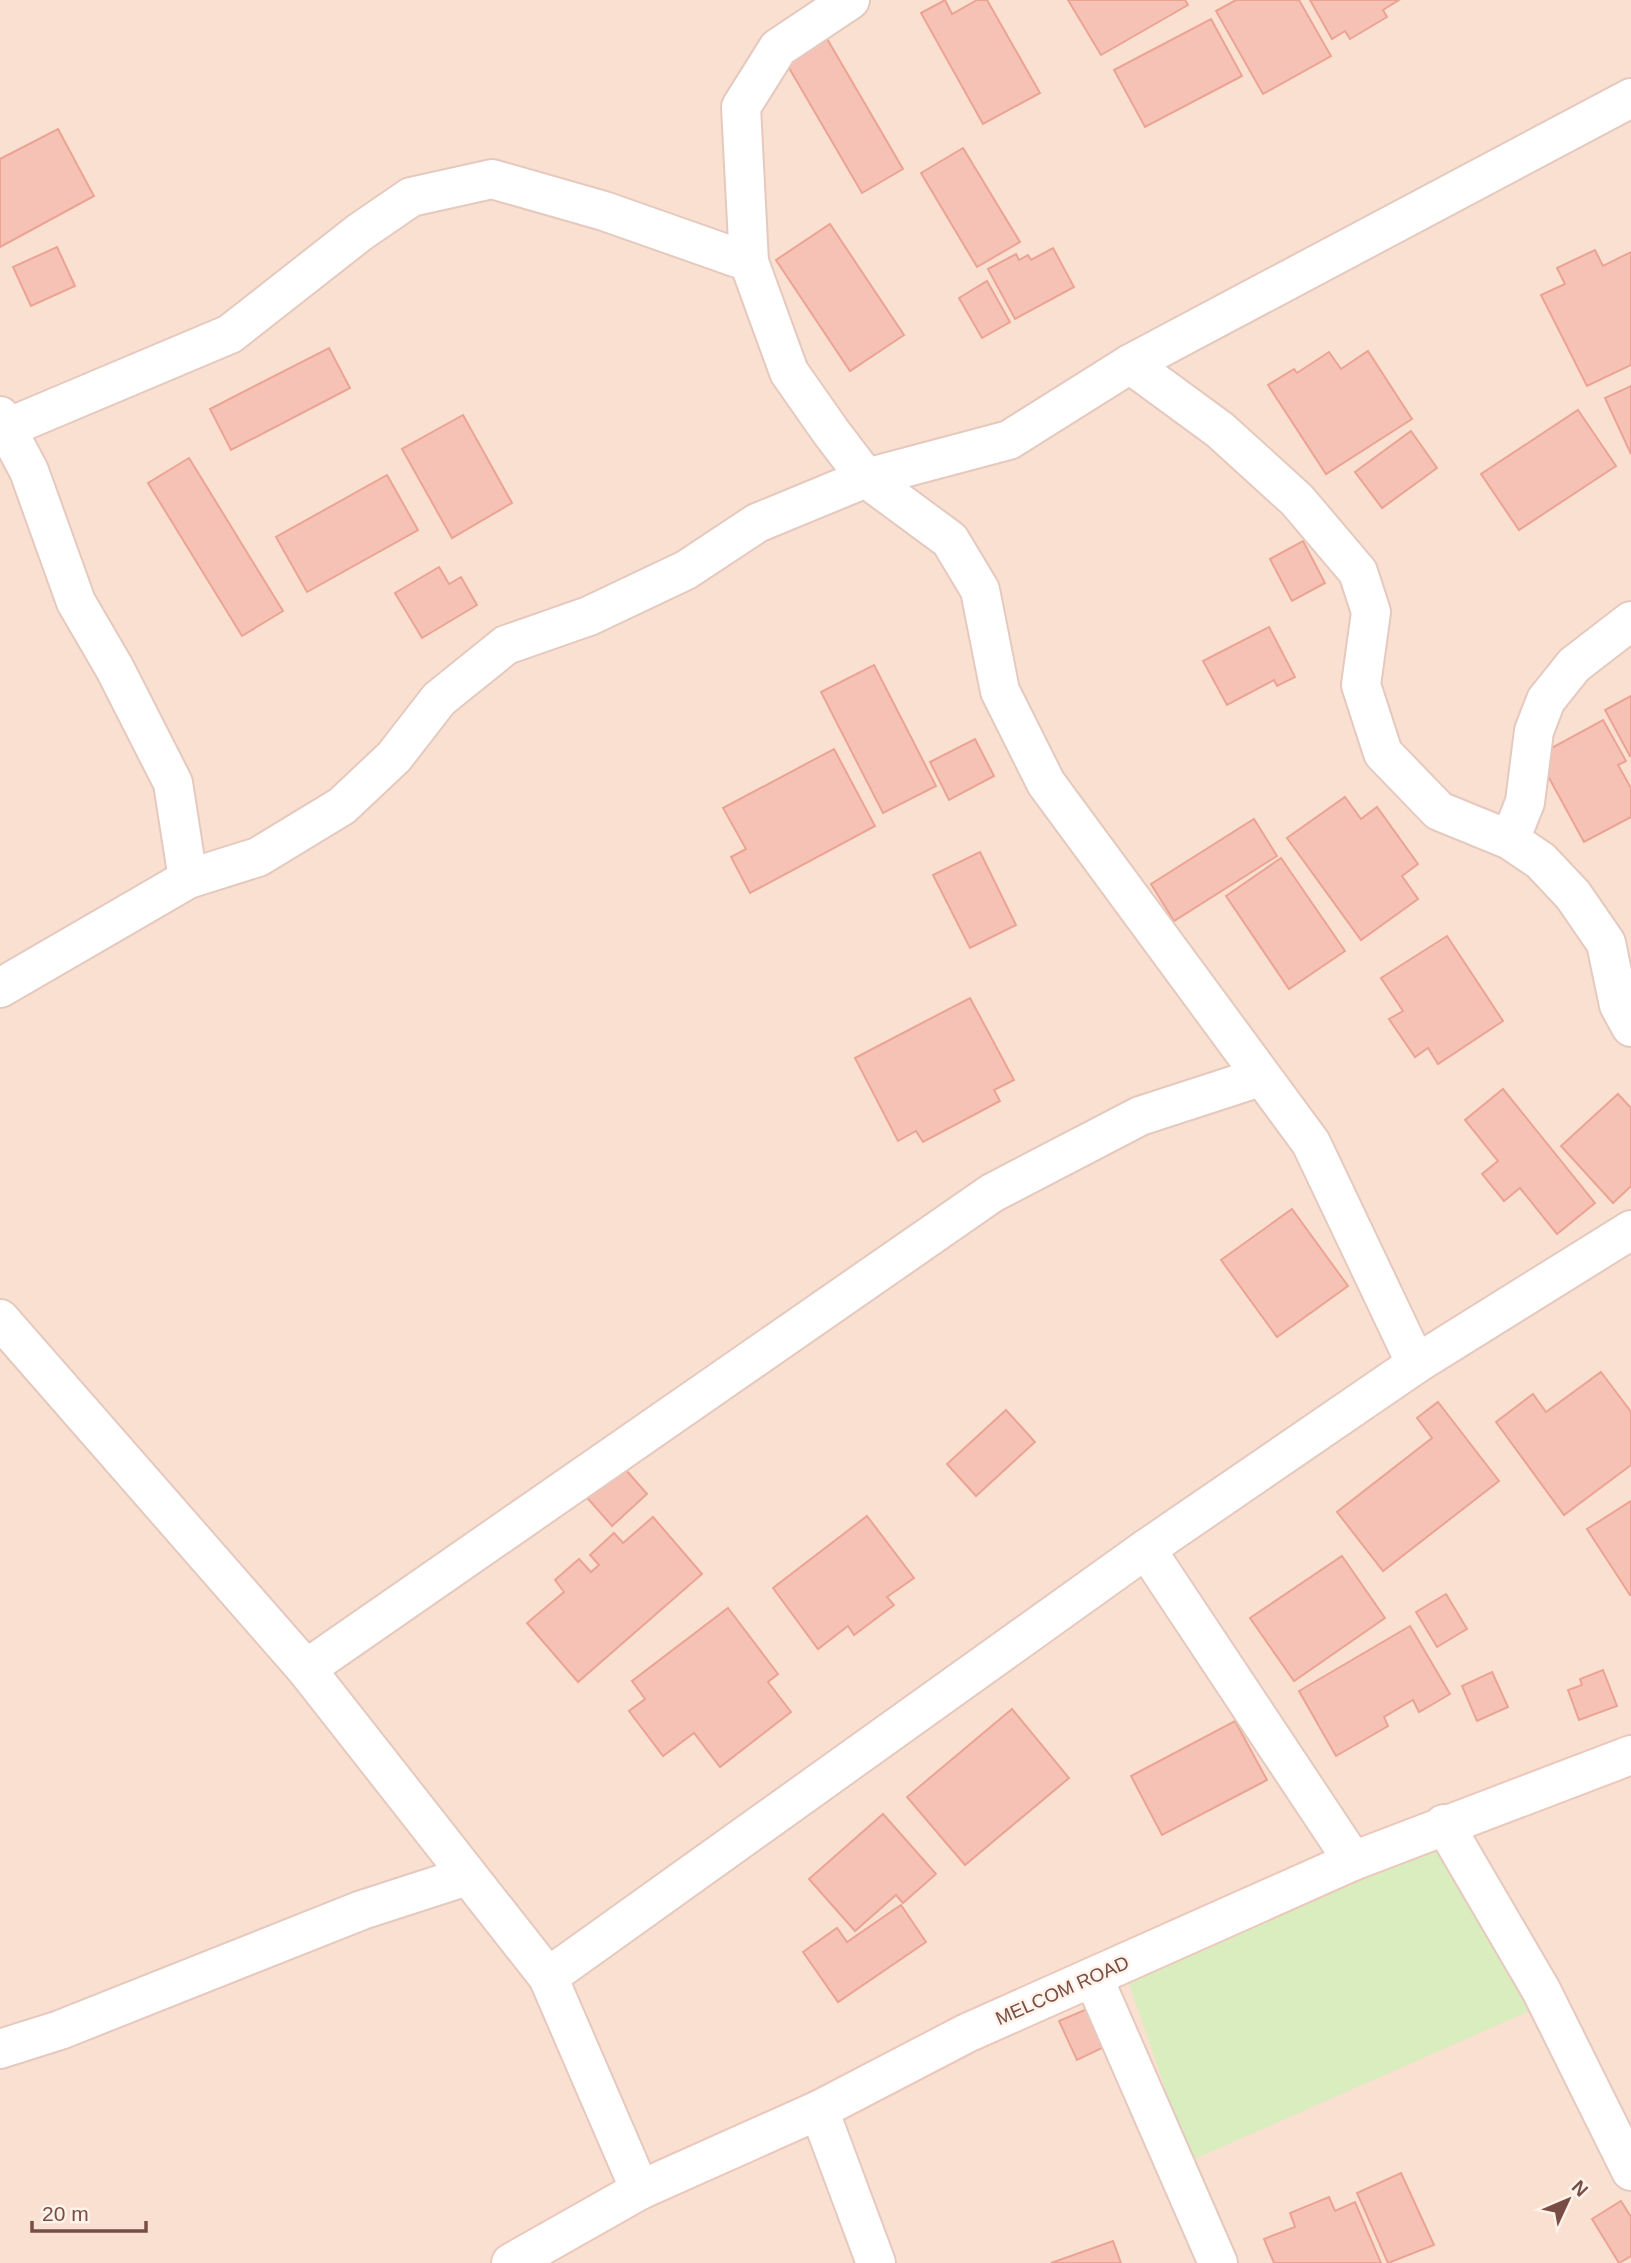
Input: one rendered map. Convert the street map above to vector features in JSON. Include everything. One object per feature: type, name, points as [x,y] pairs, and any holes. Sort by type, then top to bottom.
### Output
[{"type":"street","points":[[850,0],[778,48],[741,107],[749,262],[789,372],[866,478],[950,540],[980,590],[1000,691],[1046,783],[1311,1143],[1416,1364]]},
{"type":"street","points":[[0,988],[188,879],[258,858],[342,806],[394,757],[439,699],[506,645],[589,616],[686,570],[757,523],[866,478],[1009,440],[1130,364],[1631,98]]},
{"type":"street","points":[[188,879],[173,783],[115,669],[76,602],[30,471],[4,422],[230,334],[360,232],[411,197],[492,179],[604,211],[749,262]]},
{"type":"street","points":[[1130,364],[1230,439],[1297,500],[1358,572],[1371,612],[1361,685],[1383,753],[1438,811],[1510,840],[1549,870],[1573,895],[1606,943],[1619,1005],[1631,1027]]},
{"type":"street","points":[[1510,840],[1525,802],[1534,732],[1546,700],[1574,665],[1631,621]]},
{"type":"street","points":[[306,1669],[992,1194],[1140,1116],[1260,1077]]},
{"type":"street","points":[[548,1977],[1146,1549],[1416,1364],[1631,1230]]},
{"type":"street","points":[[0,1319],[306,1669],[548,1977],[640,2190]]},
{"type":"street","points":[[1146,1549],[1353,1861]]},
{"type":"street","name":"MELCOM ROAD","points":[[511,2263],[640,2190],[819,2110],[967,2033],[1353,1861],[1444,1824],[1631,1755]]},
{"type":"street","points":[[1444,1824],[1541,1990],[1631,2171]]},
{"type":"street","points":[[0,2045],[60,2030],[362,1910],[467,1876]]},
{"type":"street","points":[[1093,1977],[1218,2263]]},
{"type":"street","points":[[819,2110],[876,2263]]},
{"type":"shaded area","points":[[0,0],[1631,0],[1631,2263],[0,2263]]},
{"type":"green space","points":[[1441,1833],[1543,2005],[1190,2161],[1124,1969]]},
{"type":"building","points":[[945,0],[952,14],[977,0],[987,0],[1040,93],[983,124],[921,13]]},
{"type":"building","points":[[1068,0],[1185,0],[1188,5],[1101,55]]},
{"type":"building","points":[[1236,0],[1299,0],[1331,56],[1263,94],[1216,11]]},
{"type":"building","points":[[1310,0],[1399,0],[1383,10],[1387,17],[1350,39],[1345,31],[1332,39]]},
{"type":"building","points":[[1211,19],[1242,76],[1145,127],[1114,70]]},
{"type":"building","points":[[826,37],[903,169],[862,193],[785,61]]},
{"type":"building","points":[[58,129],[94,196],[0,247],[0,159]]},
{"type":"building","points":[[963,148],[1020,242],[977,267],[921,173]]},
{"type":"building","points":[[830,224],[904,335],[850,371],[776,260]]},
{"type":"building","points":[[57,247],[75,286],[31,306],[13,267]]},
{"type":"building","points":[[1053,248],[1074,287],[1015,319],[988,269],[1016,254],[1019,260],[1028,255],[1031,260]]},
{"type":"building","points":[[1595,250],[1603,266],[1631,252],[1631,365],[1587,386],[1541,295],[1565,284],[1557,268]]},
{"type":"building","points":[[987,281],[1010,322],[982,338],[959,298]]},
{"type":"building","points":[[329,348],[350,388],[231,450],[210,409]]},
{"type":"building","points":[[1368,351],[1412,419],[1326,474],[1268,385],[1294,369],[1297,373],[1329,352],[1341,369]]},
{"type":"building","points":[[1631,386],[1631,454],[1605,398]]},
{"type":"building","points":[[1578,410],[1616,466],[1519,530],[1481,474]]},
{"type":"building","points":[[463,415],[512,503],[452,538],[402,449]]},
{"type":"building","points":[[1411,431],[1437,468],[1382,508],[1355,472]]},
{"type":"building","points":[[189,458],[283,611],[242,636],[148,483]]},
{"type":"building","points":[[387,475],[418,530],[307,592],[276,537]]},
{"type":"building","points":[[1303,541],[1325,583],[1292,601],[1270,559]]},
{"type":"building","points":[[439,567],[449,584],[461,577],[477,605],[422,638],[395,593]]},
{"type":"building","points":[[1269,627],[1295,677],[1277,686],[1274,680],[1227,705],[1203,661]]},
{"type":"building","points":[[874,665],[936,786],[883,813],[821,692]]},
{"type":"building","points":[[1631,696],[1631,755],[1630,756],[1605,710]]},
{"type":"building","points":[[1603,720],[1626,761],[1618,765],[1631,788],[1631,817],[1584,842],[1537,756]]},
{"type":"building","points":[[975,739],[994,776],[949,800],[930,762]]},
{"type":"building","points":[[834,749],[875,826],[750,893],[731,857],[746,849],[723,808]]},
{"type":"building","points":[[1345,797],[1361,819],[1377,807],[1418,864],[1402,876],[1418,899],[1361,940],[1287,838]]},
{"type":"building","points":[[1254,819],[1277,856],[1174,921],[1151,884]]},
{"type":"building","points":[[980,852],[1016,925],[970,948],[933,875]]},
{"type":"building","points":[[1281,858],[1345,951],[1289,989],[1226,896]]},
{"type":"building","points":[[1447,936],[1503,1021],[1438,1064],[1428,1048],[1415,1057],[1389,1019],[1403,1011],[1381,978]]},
{"type":"building","points":[[970,998],[1014,1080],[994,1090],[1000,1101],[923,1142],[916,1131],[898,1141],[855,1058]]},
{"type":"building","points":[[1503,1089],[1595,1203],[1557,1234],[1520,1188],[1504,1201],[1482,1174],[1498,1161],[1465,1120]]},
{"type":"building","points":[[1618,1094],[1631,1108],[1631,1186],[1613,1203],[1561,1146]]},
{"type":"building","points":[[1292,1209],[1348,1286],[1277,1337],[1221,1260]]},
{"type":"building","points":[[1601,1372],[1631,1412],[1631,1465],[1564,1515],[1496,1422],[1533,1394],[1546,1412]]},
{"type":"building","points":[[1438,1402],[1499,1481],[1383,1571],[1337,1512],[1432,1438],[1417,1418]]},
{"type":"building","points":[[1006,1410],[1035,1442],[976,1496],[947,1464]]},
{"type":"building","points":[[619,1462],[647,1494],[612,1526],[583,1493]]},
{"type":"building","points":[[1631,1501],[1631,1594],[1630,1595],[1587,1529]]},
{"type":"building","points":[[867,1516],[914,1578],[887,1597],[894,1605],[854,1635],[848,1626],[818,1649],[773,1588]]},
{"type":"building","points":[[653,1517],[702,1574],[578,1682],[527,1623],[564,1592],[555,1580],[579,1559],[591,1572],[599,1565],[590,1555],[614,1533],[623,1543]]},
{"type":"building","points":[[1342,1556],[1385,1618],[1294,1681],[1250,1618]]},
{"type":"building","points":[[1446,1594],[1467,1629],[1437,1647],[1416,1612]]},
{"type":"building","points":[[728,1608],[778,1674],[768,1682],[791,1712],[720,1767],[694,1733],[663,1756],[629,1711],[645,1699],[632,1681]]},
{"type":"building","points":[[1410,1626],[1450,1694],[1419,1712],[1413,1700],[1384,1717],[1388,1726],[1336,1756],[1299,1691]]},
{"type":"building","points":[[1603,1670],[1617,1706],[1579,1720],[1568,1690],[1582,1685],[1580,1679]]},
{"type":"building","points":[[1492,1672],[1508,1707],[1477,1721],[1462,1686]]},
{"type":"building","points":[[1012,1709],[1069,1778],[965,1865],[907,1797]]},
{"type":"building","points":[[1235,1721],[1267,1780],[1162,1835],[1131,1776]]},
{"type":"building","points":[[883,1814],[936,1874],[903,1903],[896,1895],[855,1931],[809,1879]]},
{"type":"building","points":[[901,1905],[926,1942],[838,2002],[803,1952],[837,1928],[847,1942]]},
{"type":"building","points":[[1087,2009],[1104,2047],[1077,2060],[1059,2021]]},
{"type":"building","points":[[1401,2173],[1434,2245],[1388,2263],[1357,2193]]},
{"type":"building","points":[[1329,2197],[1335,2211],[1355,2202],[1381,2263],[1274,2263],[1264,2239],[1295,2227],[1290,2213]]},
{"type":"building","points":[[1621,2201],[1631,2217],[1631,2256],[1619,2263],[1592,2219]]},
{"type":"building","points":[[1113,2241],[1121,2263],[1051,2263]]}]
